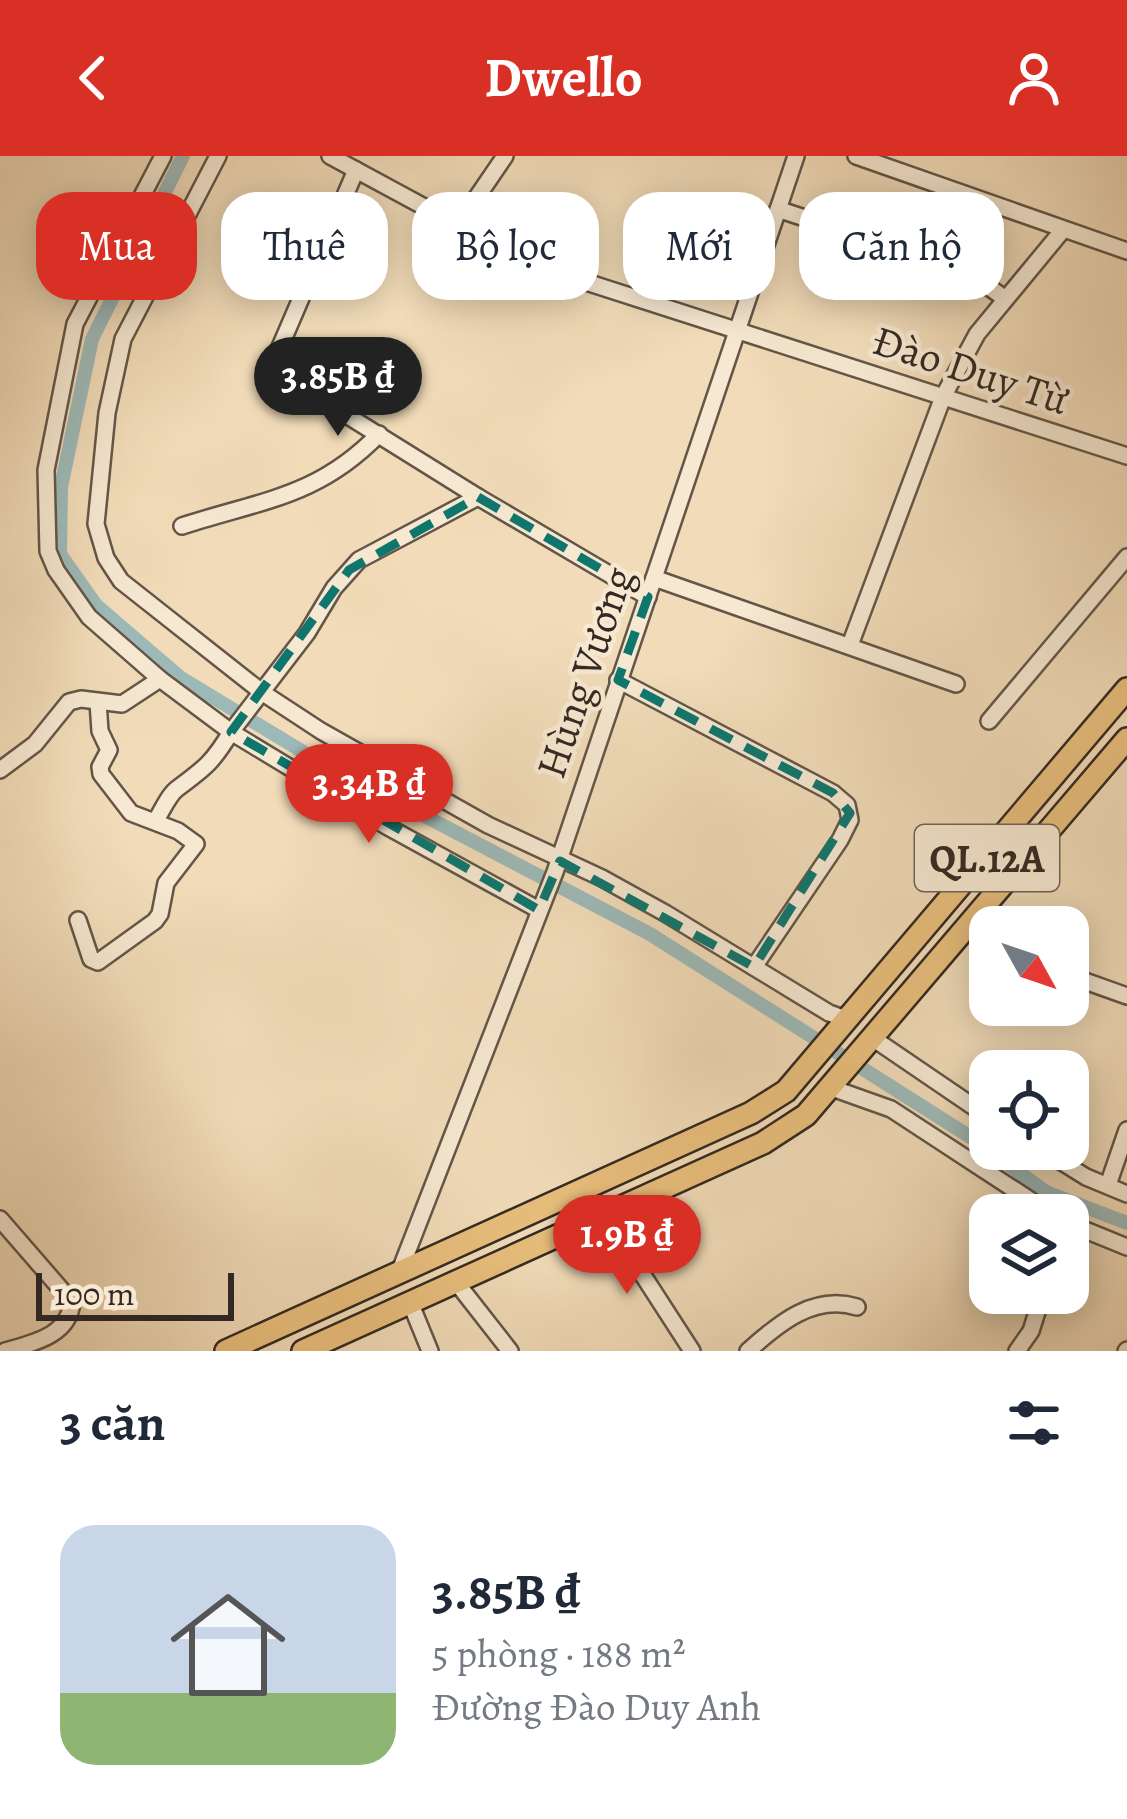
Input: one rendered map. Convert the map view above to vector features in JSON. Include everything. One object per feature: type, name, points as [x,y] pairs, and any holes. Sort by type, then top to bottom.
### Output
[{"type":"highway","name":"QL.12A","points":[[226,1351],[751,1114],[786,1091],[1127,689]]},
{"type":"highway","name":"QL.12A","points":[[998,906],[1127,739]]},
{"type":"highway","points":[[1033,805],[1056,826]]},
{"type":"highway","name":"QL.12A","points":[[303,1351],[764,1142],[806,1115],[969,940]]},
{"type":"highway","points":[[654,1158],[666,1188]]},
{"type":"highway","points":[[399,1273],[410,1302]]},
{"type":"street","points":[[163,156],[79,313],[58,398],[44,488],[48,551],[56,570],[83,612],[160,679],[232,730],[388,827],[540,907]]},
{"type":"street","points":[[218,156],[123,339],[109,398],[96,524],[106,557],[121,581],[262,694],[320,730],[557,866],[602,878],[846,1023]]},
{"type":"street","name":"Đào Duy Từ","points":[[330,156],[412,200]]},
{"type":"street","points":[[480,192],[505,156]]},
{"type":"street","name":"Hùng Vương","points":[[399,1273],[557,866],[796,156]]},
{"type":"street","points":[[856,156],[1127,251]]},
{"type":"street","points":[[356,170],[271,368],[648,596]]},
{"type":"street","points":[[778,209],[936,261],[1005,299]]},
{"type":"street","points":[[850,644],[943,397],[977,334],[1062,231]]},
{"type":"street","name":"Đào Duy Từ","points":[[599,287],[1127,456]]},
{"type":"street","points":[[182,526],[326,478],[356,458],[379,434]]},
{"type":"street","points":[[156,820],[179,788],[191,783],[214,758],[307,633],[334,588],[359,560],[478,497]]},
{"type":"street","points":[[989,721],[1127,556]]},
{"type":"street","points":[[654,578],[956,684]]},
{"type":"street","points":[[0,770],[35,744],[68,702],[130,702],[160,679]]},
{"type":"street","points":[[618,680],[833,793],[847,805],[850,820],[840,840],[754,967]]},
{"type":"street","points":[[79,920],[96,962],[155,921],[164,888],[196,844],[156,820],[131,813],[101,774],[109,750],[100,731],[98,703]]},
{"type":"street","points":[[1089,982],[1127,996]]},
{"type":"street","points":[[871,1043],[969,1105]]},
{"type":"street","points":[[837,1083],[891,1109],[1021,1194]]},
{"type":"street","points":[[1108,1185],[1127,1130]]},
{"type":"street","points":[[1080,1170],[1127,1193]]},
{"type":"street","points":[[604,1215],[692,1351]]},
{"type":"street","points":[[0,1219],[73,1308],[59,1330],[4,1351]]},
{"type":"street","points":[[1089,1233],[1127,1247]]},
{"type":"street","points":[[456,1282],[510,1351]]},
{"type":"street","points":[[410,1302],[430,1351]]},
{"type":"street","points":[[748,1351],[787,1318],[838,1302],[857,1307]]},
{"type":"street","points":[[1017,1351],[1036,1314]]},
{"type":"highlighted area","points":[[478,497],[648,597],[618,680],[833,793],[850,813],[754,967],[560,861],[539,910],[231,732],[349,570]]},
{"type":"waterway","points":[[183,156],[92,339],[61,487],[60,554],[96,605],[181,678],[310,756],[650,934],[972,1138],[1046,1192],[1127,1223]]}]
